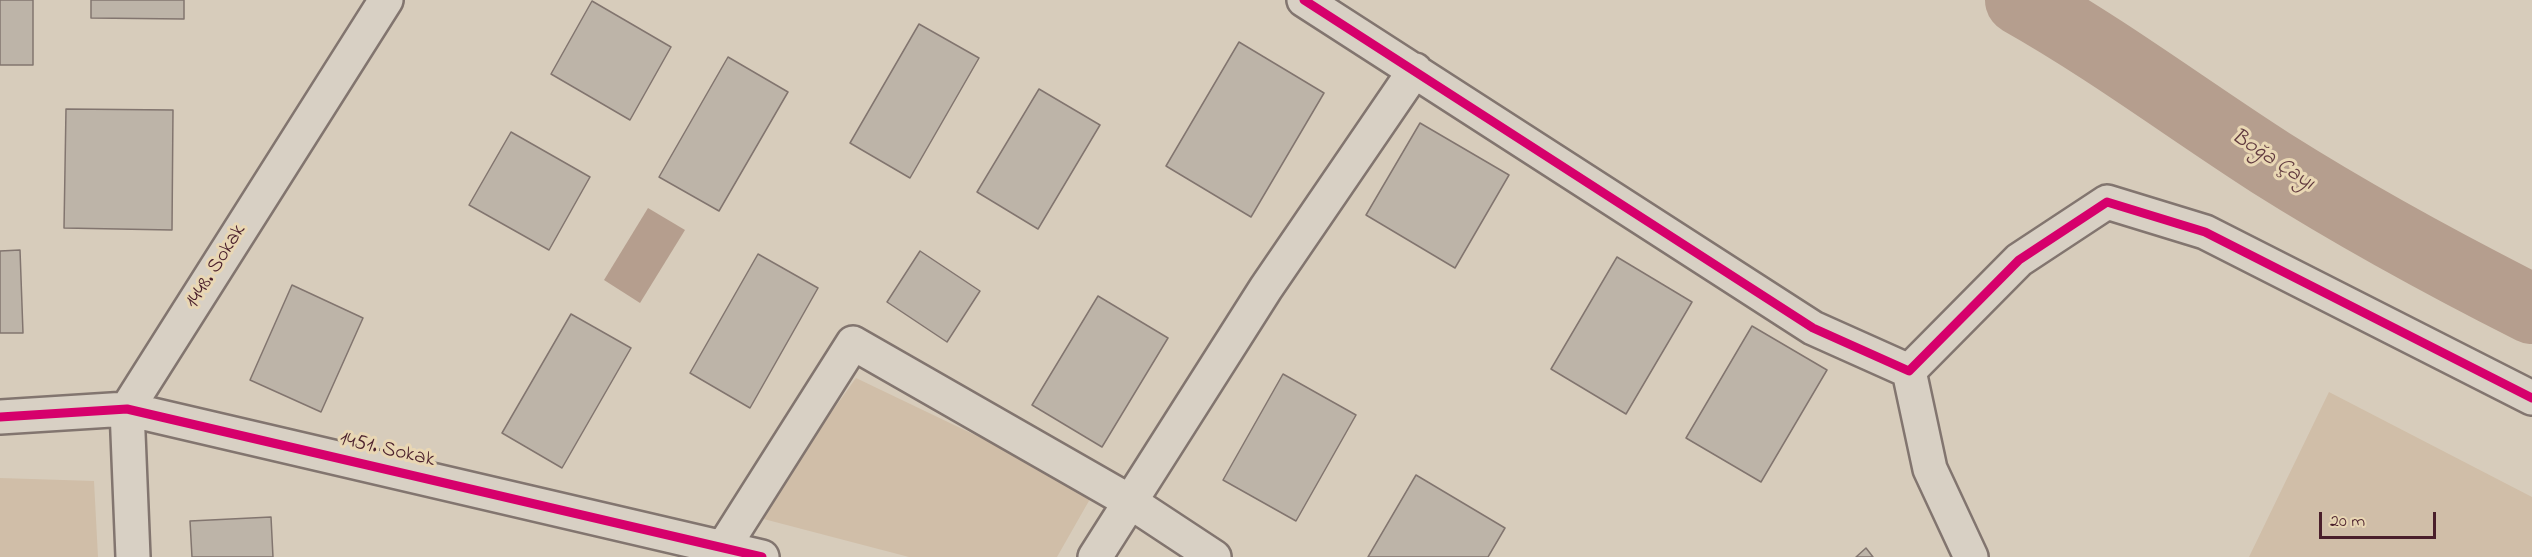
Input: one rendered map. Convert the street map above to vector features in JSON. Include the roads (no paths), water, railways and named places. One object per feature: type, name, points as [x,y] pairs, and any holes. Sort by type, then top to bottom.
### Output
[{"type":"street","name":"1448. Sokak","points":[[127,409],[386,0]]},
{"type":"street","points":[[1304,0],[1813,328],[1909,371]]},
{"type":"street","points":[[1095,557],[1266,288],[1415,70]]},
{"type":"street","points":[[1909,371],[2019,260],[2107,202],[2205,232],[2532,398]]},
{"type":"street","points":[[723,548],[853,343],[1129,501],[1214,557]]},
{"type":"street","points":[[1909,371],[1930,469],[1971,557]]},
{"type":"street","name":"1451. Sokak","points":[[0,417],[127,409],[762,557]]},
{"type":"street","points":[[127,409],[133,557]]},
{"type":"waterway","name":"Boğa Çayı","points":[[2020,0],[2084,39],[2303,183],[2465,275],[2532,309]]}]
